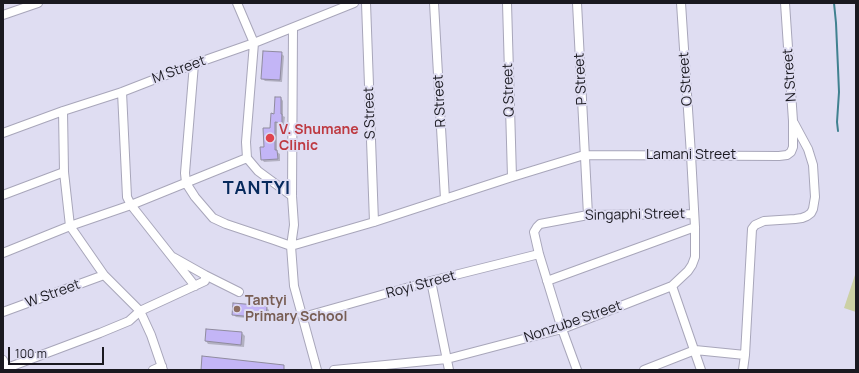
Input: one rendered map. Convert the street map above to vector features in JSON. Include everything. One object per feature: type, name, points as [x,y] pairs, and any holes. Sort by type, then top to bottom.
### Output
[{"type":"street","points":[[3,15],[38,3]]},
{"type":"street","points":[[237,3],[254,43],[246,142],[247,158],[258,171],[292,196]]},
{"type":"street","name":"M Street","points":[[3,133],[63,111],[122,92],[254,43],[354,3]]},
{"type":"street","name":"S Street","points":[[366,3],[374,222]]},
{"type":"street","name":"R Street","points":[[434,3],[445,199]]},
{"type":"street","name":"Q Street","points":[[507,3],[512,177]]},
{"type":"street","name":"P Street","points":[[578,3],[588,215]]},
{"type":"street","name":"O Street","points":[[681,3],[691,155]]},
{"type":"street","name":"N Street","points":[[785,3],[793,121],[793,147]]},
{"type":"street","points":[[293,28],[292,196],[294,225],[291,246],[294,286],[317,370]]},
{"type":"street","points":[[194,64],[185,173],[186,183],[195,197],[213,218],[226,224],[291,246]]},
{"type":"street","points":[[122,92],[127,197],[195,286]]},
{"type":"street","points":[[63,111],[64,172],[70,226],[104,275],[140,312],[151,335],[163,368],[153,370]]},
{"type":"street","points":[[743,370],[752,229],[764,220],[802,218],[811,213],[813,208],[815,197],[813,164],[808,149],[793,121]]},
{"type":"street","name":"Lamani Street","points":[[291,246],[374,222],[584,155],[779,156],[787,155],[791,152],[793,147]]},
{"type":"street","name":"Nonzube Street","points":[[334,370],[447,359],[562,329],[672,286],[688,271],[695,257],[691,155]]},
{"type":"street","points":[[3,253],[70,226],[132,205],[247,158]]},
{"type":"street","points":[[3,195],[64,172]]},
{"type":"street","name":"Singaphi Street","points":[[577,370],[562,329],[539,254],[534,232],[537,227],[540,224],[588,215],[694,214]]},
{"type":"street","points":[[547,281],[695,227]]},
{"type":"street","name":"Royi Street","points":[[303,317],[431,281],[539,254]]},
{"type":"street","points":[[173,257],[239,292]]},
{"type":"street","name":"W Street","points":[[3,312],[104,275]]},
{"type":"street","points":[[3,360],[8,369],[108,330],[129,321],[140,312],[205,281],[205,275]]},
{"type":"street","points":[[431,281],[449,370]]},
{"type":"street","points":[[672,286],[701,370]]},
{"type":"street","points":[[644,370],[695,350],[745,355]]},
{"type":"green space","points":[[856,272],[856,312],[844,308]]},
{"type":"building","points":[[263,51],[282,52],[280,80],[261,79]]},
{"type":"building","points":[[275,97],[281,97],[282,114],[282,123],[275,122],[275,150],[277,150],[278,159],[261,160],[260,147],[264,147],[263,128],[270,128],[271,113],[274,114]]},
{"type":"building","points":[[233,303],[267,306],[266,318],[232,315]]},
{"type":"building","points":[[206,329],[242,332],[241,345],[205,341]]},
{"type":"building","points":[[202,356],[284,365],[284,370],[201,370]]},
{"type":"waterway","points":[[834,3],[839,92],[837,122],[838,131]]},
{"type":"place","name":"V. Shumane Clinic","points":[[270,138]]},
{"type":"place","name":"Tantyi Primary School","points":[[237,309]]},
{"type":"district","name":"TANTYI","points":[[257,189]]}]
